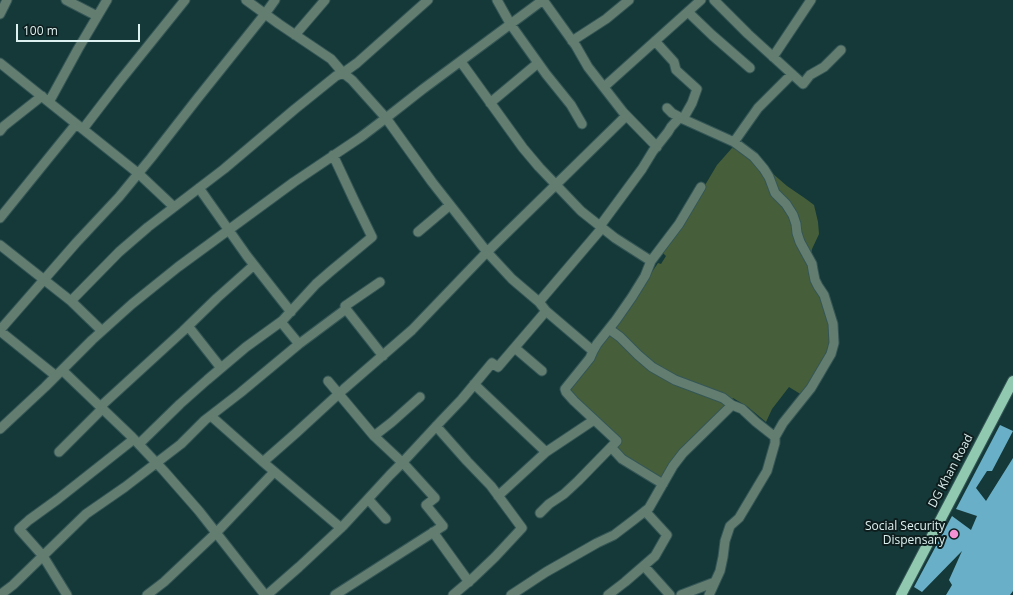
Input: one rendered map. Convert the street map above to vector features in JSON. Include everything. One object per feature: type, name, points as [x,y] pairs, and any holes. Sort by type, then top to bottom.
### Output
[{"type":"main road","name":"DG Khan Road","points":[[901,595],[1013,381]]},
{"type":"street","points":[[0,14],[7,0]]},
{"type":"street","points":[[66,0],[97,16]]},
{"type":"street","points":[[0,131],[4,126],[45,99],[78,49],[107,0]]},
{"type":"street","points":[[0,218],[119,82],[185,0]]},
{"type":"street","points":[[246,0],[331,59],[343,73],[352,80],[386,118],[432,182],[487,252],[512,279],[539,302],[546,311],[593,351]]},
{"type":"street","points":[[275,0],[119,197],[76,243],[0,331],[59,373],[102,407],[136,441],[199,511],[266,595],[341,528],[462,399],[492,363],[498,367],[546,311]]},
{"type":"street","points":[[295,35],[325,0]]},
{"type":"street","points":[[71,301],[119,252],[148,227],[224,169],[336,76],[343,73],[357,62],[428,0]]},
{"type":"street","points":[[497,0],[510,25],[571,105],[582,124]]},
{"type":"street","points":[[2,424],[132,304],[178,267],[294,182],[386,118],[543,0],[572,41],[588,67],[626,116],[657,147]]},
{"type":"street","points":[[572,41],[606,19],[628,0]]},
{"type":"street","points":[[604,87],[701,0]]},
{"type":"street","points":[[714,0],[748,34],[803,84],[810,75],[824,67],[841,50]]},
{"type":"street","points":[[773,56],[811,0]]},
{"type":"street","points":[[688,12],[750,68]]},
{"type":"street","points":[[539,302],[601,227],[671,127],[681,118],[692,103],[697,89],[676,70],[674,62],[655,41]]},
{"type":"street","points":[[0,62],[138,174],[174,207]]},
{"type":"street","points":[[461,62],[523,148],[539,167],[581,211],[615,238],[650,261]]},
{"type":"street","points":[[490,102],[538,63]]},
{"type":"street","points":[[734,142],[758,108],[792,74]]},
{"type":"street","points":[[666,108],[681,118],[734,142],[754,157],[769,176],[775,193],[786,204],[793,215],[797,234],[812,264],[815,280],[824,295],[833,324],[834,343],[831,354],[811,388],[783,423],[775,437],[775,443],[767,471],[739,518],[730,526],[725,541],[724,557],[720,571],[709,595]]},
{"type":"street","points":[[263,462],[412,330],[487,252],[626,116]]},
{"type":"street","points":[[67,595],[43,556],[19,529],[136,441],[221,368],[281,322],[316,284],[372,237],[333,155]]},
{"type":"street","points":[[540,513],[578,481],[617,441],[565,390],[590,358],[593,351],[632,297],[645,276],[650,261],[679,224],[701,187]]},
{"type":"street","points":[[199,188],[254,265],[291,312]]},
{"type":"street","points":[[418,232],[450,205]]},
{"type":"street","points":[[0,245],[71,301],[102,331]]},
{"type":"street","points":[[59,452],[102,407],[254,265]]},
{"type":"street","points":[[0,595],[13,585],[86,514],[156,463],[180,444],[205,420],[240,394],[299,344],[346,309],[345,306],[380,282]]},
{"type":"street","points":[[346,309],[383,356]]},
{"type":"street","points":[[281,322],[299,344]]},
{"type":"street","points":[[188,326],[221,368]]},
{"type":"street","points":[[609,329],[620,337],[652,367],[675,380],[723,398],[742,410],[775,437]]},
{"type":"street","points":[[515,348],[542,371]]},
{"type":"street","points":[[328,381],[374,436],[435,498],[426,505],[443,526],[336,595]]},
{"type":"street","points":[[474,384],[546,452]]},
{"type":"street","points":[[374,436],[420,397]]},
{"type":"street","points":[[511,595],[546,572],[614,535],[649,508],[673,466],[683,453],[732,405]]},
{"type":"street","points":[[211,416],[274,472],[341,528]]},
{"type":"street","points":[[498,496],[546,452],[594,420]]},
{"type":"street","points":[[436,426],[491,486],[522,528],[495,557],[453,595]]},
{"type":"street","points":[[611,447],[622,459],[663,484]]},
{"type":"street","points":[[147,595],[164,582],[216,534],[274,472]]},
{"type":"street","points":[[368,499],[386,519]]},
{"type":"street","points":[[608,595],[655,556],[667,535],[645,511]]},
{"type":"street","points":[[433,532],[469,582]]},
{"type":"street","points":[[644,566],[670,595]]},
{"type":"street","points":[[681,595],[715,582]]},
{"type":"green space","points":[[732,148],[764,166],[787,186],[814,205],[819,234],[812,249],[809,267],[827,313],[831,344],[802,395],[789,387],[772,409],[766,422],[748,407],[733,398],[674,459],[661,478],[626,459],[616,447],[621,441],[567,390],[658,263],[661,264],[666,256],[663,253],[717,165]]},
{"type":"building","points":[[1000,425],[1013,431],[992,471],[987,471],[976,488],[986,501],[1013,458],[1013,591],[1010,595],[946,595],[952,585],[949,580],[962,551],[922,592],[914,587],[952,516],[971,530],[977,516],[956,509]]},
{"type":"place","name":"Social Security Dispensary","points":[[954,534]]}]
